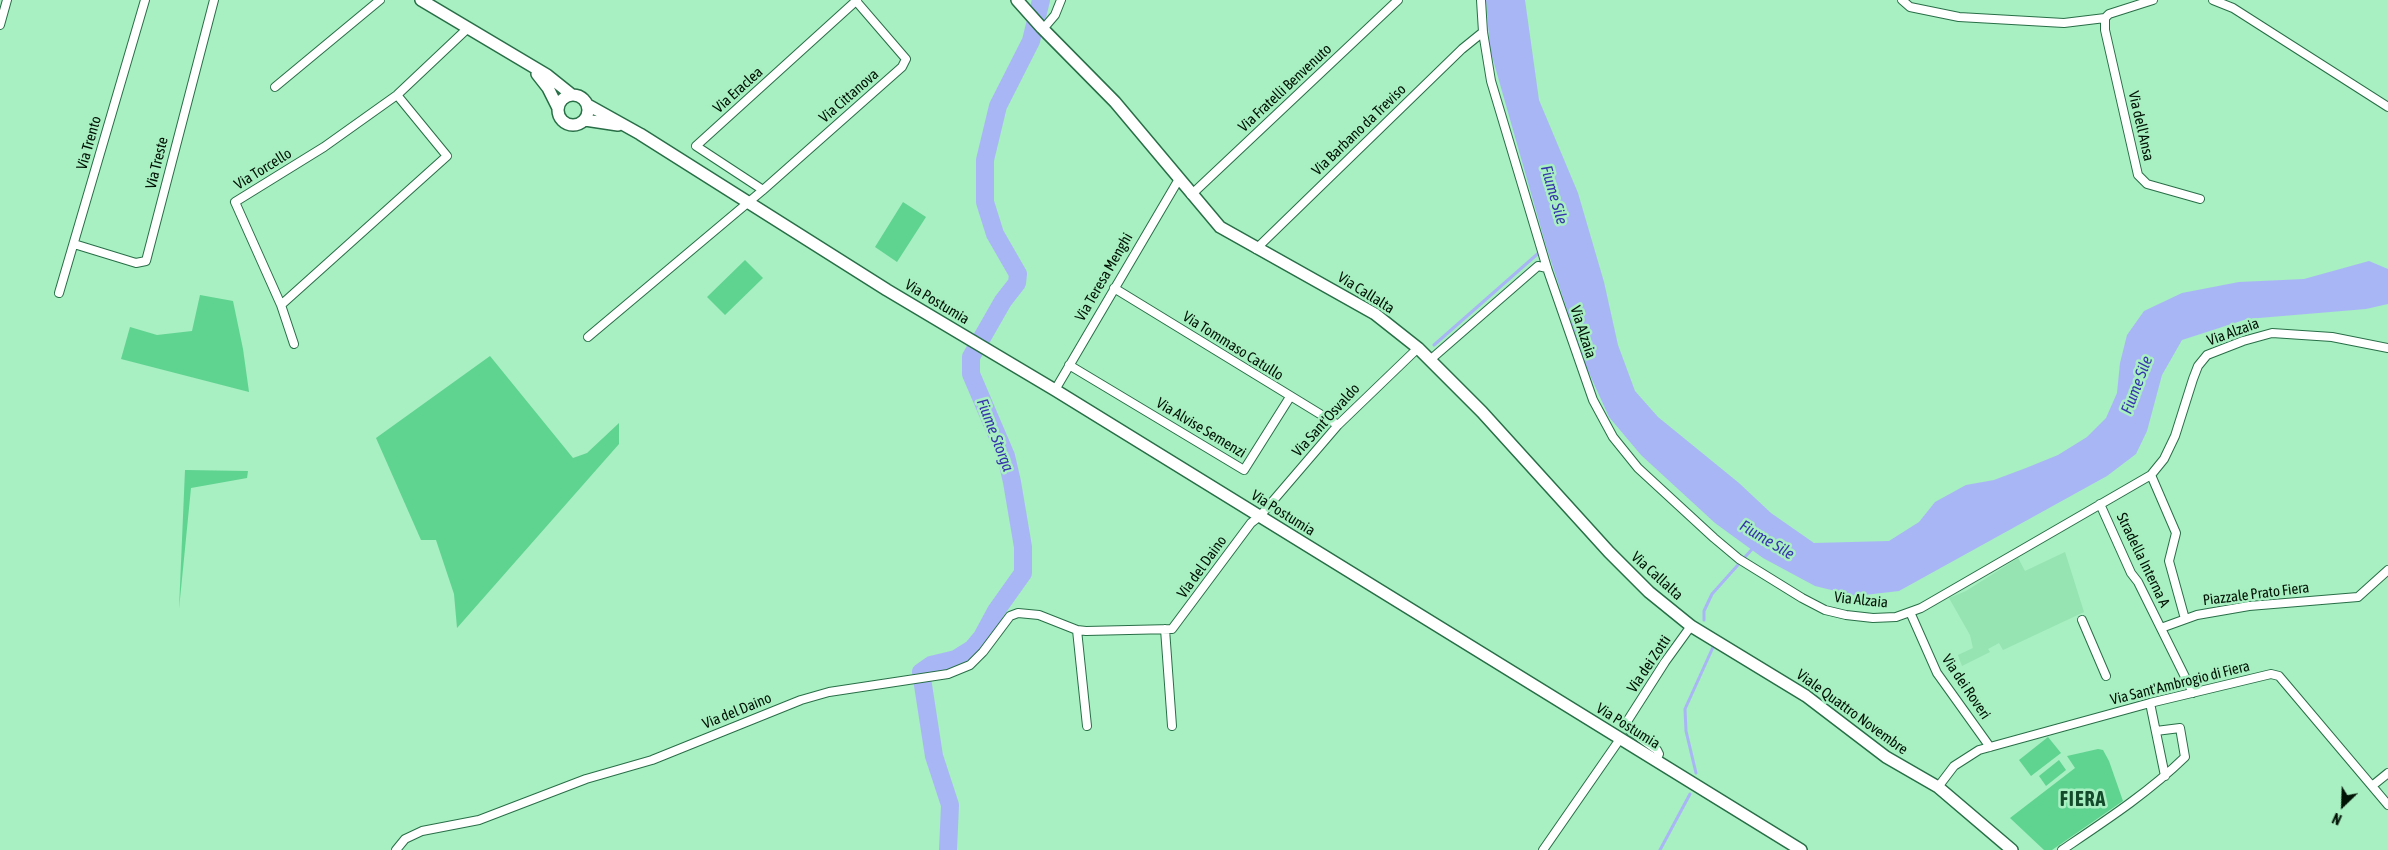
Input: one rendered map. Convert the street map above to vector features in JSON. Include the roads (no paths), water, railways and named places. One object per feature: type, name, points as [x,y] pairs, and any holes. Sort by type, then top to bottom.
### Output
[{"type":"street","points":[[0,25],[7,0]]},
{"type":"street","name":"Via Trento","points":[[59,293],[145,0]]},
{"type":"street","name":"Via Treste","points":[[74,244],[136,263],[146,262],[214,0]]},
{"type":"street","points":[[275,87],[380,0]]},
{"type":"street","name":"Via Postumia","points":[[421,0],[547,75],[572,95],[580,96],[588,105],[627,126],[986,350],[1055,390],[1802,850]]},
{"type":"street","name":"Via Callalta","points":[[1017,0],[1042,29],[1115,102],[1191,195],[1220,227],[1256,249],[1375,314],[1418,348],[1482,412],[1649,592],[1691,626]]},
{"type":"street","points":[[1042,29],[1055,16],[1061,0]]},
{"type":"street","name":"Via Fratelli Benvenuto","points":[[1191,195],[1398,0]]},
{"type":"street","name":"Via Alzaia","points":[[1481,0],[1483,32],[1491,81],[1548,268],[1589,391],[1613,437],[1638,468],[1738,559],[1825,610],[1873,618],[1896,617],[1921,608],[2151,475],[2164,459],[2175,436],[2193,379],[2198,366],[2206,355],[2243,341],[2272,333],[2302,334],[2388,348]]},
{"type":"street","points":[[1902,0],[1910,7],[1959,17],[2064,23],[2105,18],[2109,14],[2153,0]]},
{"type":"street","points":[[2213,0],[2233,8],[2388,107]]},
{"type":"street","name":"Via Eraclea","points":[[763,190],[696,146],[857,1]]},
{"type":"street","name":"Via Cittanova","points":[[749,201],[905,63],[906,60],[857,1]]},
{"type":"street","name":"Via dell'Ansa","points":[[2105,18],[2105,30],[2138,175],[2147,184],[2200,199]]},
{"type":"street","name":"Via Torcello","points":[[294,344],[281,305],[235,202],[324,147],[397,95],[468,28]]},
{"type":"street","name":"Via Barbano da Treviso","points":[[1256,249],[1455,56],[1483,32]]},
{"type":"street","name":"Via Postumia","points":[[529,65],[548,88],[562,120],[569,125],[577,125],[585,120],[627,126]]},
{"type":"street","points":[[281,305],[447,156],[397,95]]},
{"type":"street","points":[[558,108],[562,99],[572,95]]},
{"type":"street","points":[[585,120],[589,111],[588,105]]},
{"type":"street","name":"Via Teresa Menghi","points":[[1055,390],[1179,179]]},
{"type":"street","points":[[588,338],[749,201]]},
{"type":"street","points":[[1430,360],[1538,266],[1548,268]]},
{"type":"street","name":"Via Tommaso Catullo","points":[[1114,288],[1338,425]]},
{"type":"street","name":"Via Sant'Osvaldo","points":[[1260,516],[1338,425],[1418,348]]},
{"type":"street","name":"Via Alvise Semenzi","points":[[1069,365],[1244,470],[1290,397]]},
{"type":"street","points":[[2151,475],[2176,533],[2169,561],[2184,619]]},
{"type":"street","name":"Stradella Interna A","points":[[2100,504],[2131,573],[2138,582],[2162,628]]},
{"type":"street","name":"Via del Daino","points":[[396,850],[406,839],[422,831],[479,820],[586,779],[652,760],[801,700],[829,692],[908,682],[948,674],[970,664],[983,652],[1010,616],[1018,613],[1032,614],[1078,630],[1172,629],[1251,524],[1260,516]]},
{"type":"street","name":"Piazzale Prato Fiera","points":[[2162,628],[2197,615],[2248,606],[2358,597],[2388,570]]},
{"type":"street","name":"Via dei Roveri","points":[[1910,612],[1937,673],[1990,747]]},
{"type":"street","points":[[2082,620],[2106,676]]},
{"type":"street","name":"Via dei Zotti","points":[[1656,761],[1657,750],[1628,729],[1628,720],[1664,662],[1691,626]]},
{"type":"street","name":"Viale Quattro Novembre","points":[[1691,626],[1799,691],[1886,758],[1938,787],[2012,850]]},
{"type":"street","points":[[2162,628],[2193,693]]},
{"type":"street","points":[[1078,630],[1087,726]]},
{"type":"street","points":[[1165,630],[1172,726]]},
{"type":"street","name":"Via Sant'Ambrogio di Fiera","points":[[1938,787],[1954,766],[1979,750],[2150,703],[2270,674],[2279,676],[2388,805]]},
{"type":"street","points":[[2150,703],[2165,776]]},
{"type":"street","points":[[2062,850],[2130,804],[2185,757],[2180,728],[2156,731]]},
{"type":"street","points":[[1543,850],[1620,739]]},
{"type":"street","points":[[2372,786],[2388,773]]},
{"type":"water","name":"Fiume Sile","points":[[1486,0],[1525,0],[1539,100],[1578,193],[1604,282],[1618,345],[1635,391],[1658,417],[1739,483],[1771,513],[1814,543],[1889,541],[1919,522],[1935,502],[1966,485],[1994,480],[2026,468],[2058,455],[2087,437],[2106,418],[2117,393],[2120,363],[2127,335],[2144,311],[2182,293],[2239,282],[2304,279],[2369,261],[2388,269],[2388,304],[2366,309],[2247,319],[2182,340],[2162,375],[2147,431],[2136,454],[2107,476],[1899,591],[1856,596],[1815,586],[1763,558],[1715,523],[1641,455],[1609,417],[1585,364],[1546,246],[1490,49]]},
{"type":"waterway","name":"Fiume Storga","points":[[948,850],[950,805],[934,756],[921,672],[931,665],[956,659],[972,649],[982,637],[996,611],[1023,573],[1023,547],[1006,456],[971,374],[971,357],[1003,301],[1017,283],[1018,274],[995,234],[985,202],[985,160],[998,106],[1031,41],[1041,0]]},
{"type":"waterway","points":[[1434,345],[1542,250]]},
{"type":"waterway","name":"Fiume Sile","points":[[1704,620],[1704,611],[1712,594],[1754,547]]},
{"type":"waterway","points":[[1696,773],[1686,731],[1685,709],[1714,645]]},
{"type":"waterway","points":[[1660,850],[1690,794]]},
{"type":"district","name":"FIERA","points":[[2083,800]]}]
